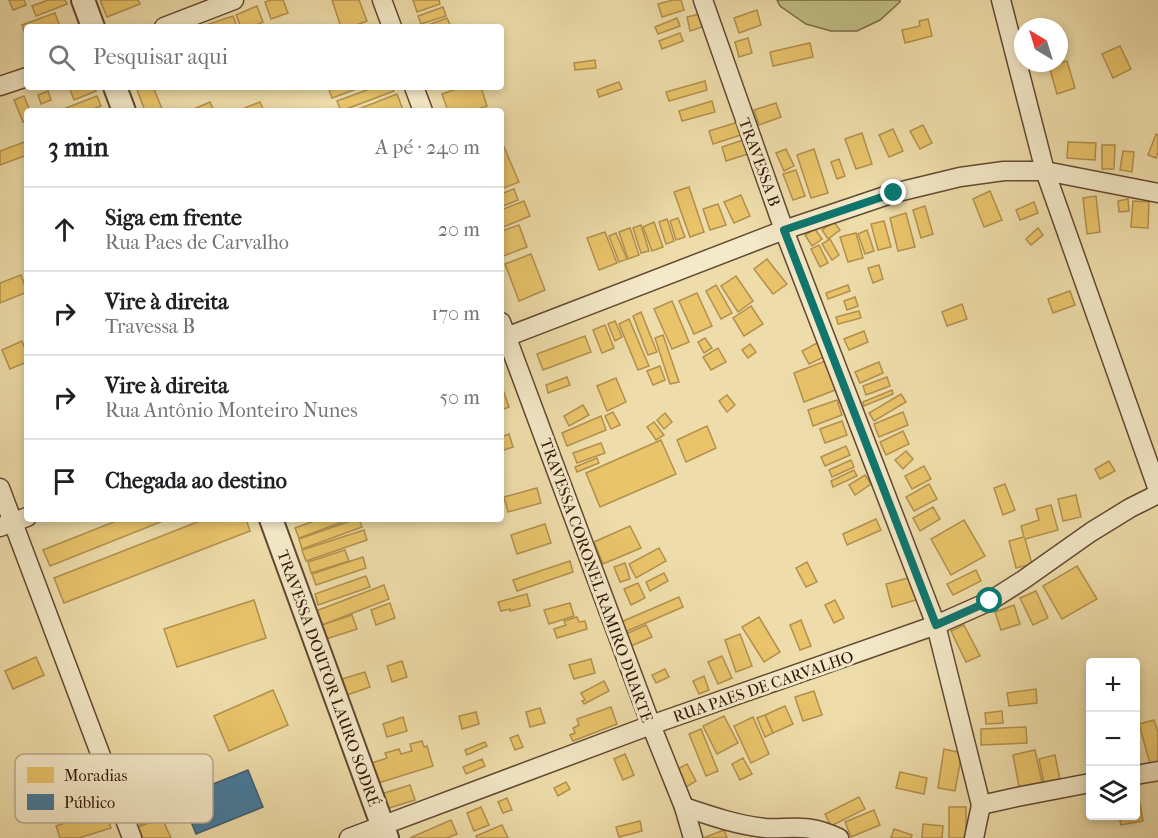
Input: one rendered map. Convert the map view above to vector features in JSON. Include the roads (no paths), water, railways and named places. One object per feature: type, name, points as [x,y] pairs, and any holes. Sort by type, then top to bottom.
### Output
[{"type":"street","points":[[83,0],[92,24]]},
{"type":"street","points":[[172,24],[234,0]]},
{"type":"street","points":[[382,0],[391,24]]},
{"type":"street","name":"TRAVESSA B","points":[[703,0],[784,230],[936,625],[981,805]]},
{"type":"street","points":[[1001,0],[1045,171],[1158,492]]},
{"type":"street","points":[[0,86],[24,78]]},
{"type":"street","points":[[116,90],[123,108]]},
{"type":"street","points":[[415,90],[422,108]]},
{"type":"street","points":[[504,333],[784,230],[894,193],[960,177],[1004,171],[1045,171],[1158,193]]},
{"type":"street","name":"TRAVESSA CORONEL RAMIRO DUARTE","points":[[504,336],[684,807],[693,838]]},
{"type":"street","points":[[0,488],[100,754]]},
{"type":"street","name":"RUA PAES DE CARVALHO","points":[[349,838],[385,831],[651,725],[936,625],[990,601],[1091,532],[1158,492]]},
{"type":"street","name":"TRAVESSA DOUTOR LAURO SODRÉ","points":[[273,522],[385,831]]},
{"type":"street","points":[[1140,774],[1158,771]]},
{"type":"street","points":[[974,838],[981,805],[1086,784]]},
{"type":"street","points":[[684,807],[726,822],[767,828],[806,828],[839,838]]},
{"type":"street","points":[[126,823],[132,838]]}]
